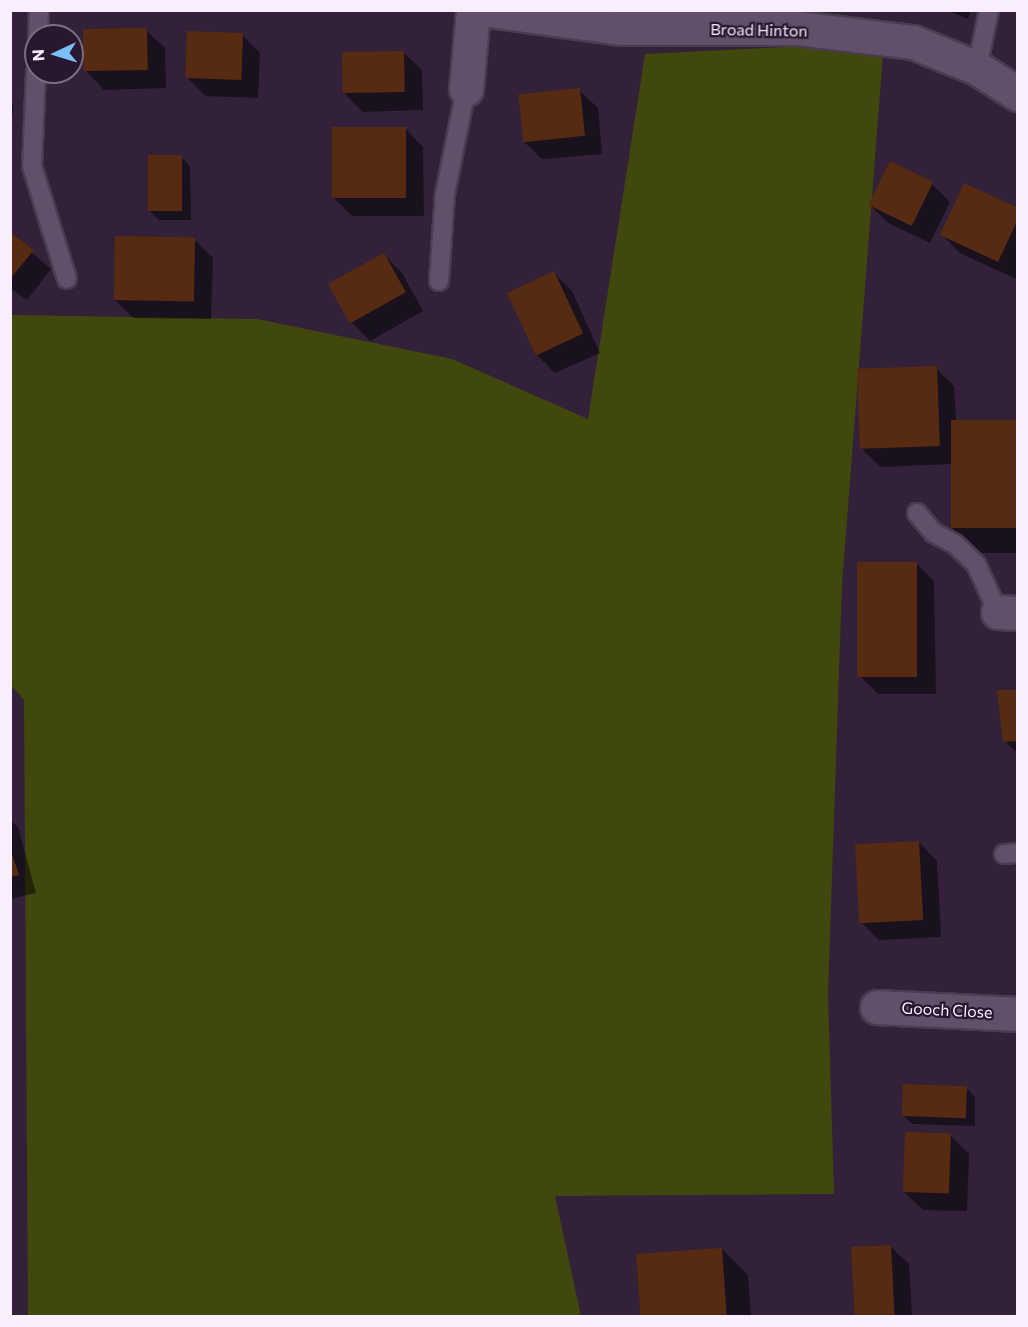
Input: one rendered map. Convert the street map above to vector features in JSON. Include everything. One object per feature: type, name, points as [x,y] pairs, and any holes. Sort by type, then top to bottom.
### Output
[{"type":"street","points":[[466,89],[473,10]]},
{"type":"street","name":"Broad Hinton","points":[[488,10],[622,28],[797,28],[913,42],[977,68],[1017,94]]},
{"type":"street","name":"Gooch Close","points":[[877,1007],[1017,1014]]},
{"type":"lane","points":[[977,68],[989,10]]},
{"type":"lane","points":[[35,84],[32,166],[67,279]]},
{"type":"lane","points":[[439,281],[444,194],[466,89]]},
{"type":"lane","points":[[916,513],[934,533],[955,544],[976,564],[1008,613]]},
{"type":"green space","points":[[884,42],[842,584],[828,994],[834,1194],[555,1196],[581,1316],[28,1316],[24,700],[10,684],[10,315],[257,319],[452,359],[588,419],[645,54]]},
{"type":"building","points":[[147,28],[148,70],[84,71],[84,29]]},
{"type":"building","points":[[187,31],[243,33],[241,80],[185,78]]},
{"type":"building","points":[[404,51],[405,92],[343,93],[342,52]]},
{"type":"building","points":[[580,88],[585,136],[523,142],[518,94]]},
{"type":"building","points":[[332,127],[406,127],[406,198],[332,198]]},
{"type":"building","points":[[148,155],[182,155],[182,211],[148,211]]},
{"type":"building","points":[[890,161],[933,182],[912,226],[869,205]]},
{"type":"building","points":[[964,183],[1018,208],[1018,219],[998,262],[940,235]]},
{"type":"building","points":[[10,232],[34,250],[10,279]]},
{"type":"building","points":[[115,236],[195,237],[194,301],[114,300]]},
{"type":"building","points":[[384,253],[406,292],[350,323],[328,284]]},
{"type":"building","points":[[554,271],[583,334],[536,356],[507,293]]},
{"type":"building","points":[[937,366],[940,446],[860,449],[857,369]]},
{"type":"building","points":[[951,420],[1018,420],[1018,528],[951,528]]},
{"type":"building","points":[[857,562],[917,562],[917,677],[857,677]]},
{"type":"building","points":[[997,690],[1018,690],[1018,741],[1003,742]]},
{"type":"building","points":[[919,841],[923,920],[859,923],[855,844]]},
{"type":"building","points":[[10,848],[19,875],[10,877]]},
{"type":"building","points":[[903,1084],[967,1086],[966,1118],[902,1116]]},
{"type":"building","points":[[905,1132],[951,1134],[949,1194],[903,1192]]},
{"type":"building","points":[[891,1245],[895,1316],[855,1316],[851,1247]]},
{"type":"building","points":[[722,1248],[727,1316],[641,1316],[636,1254]]}]
